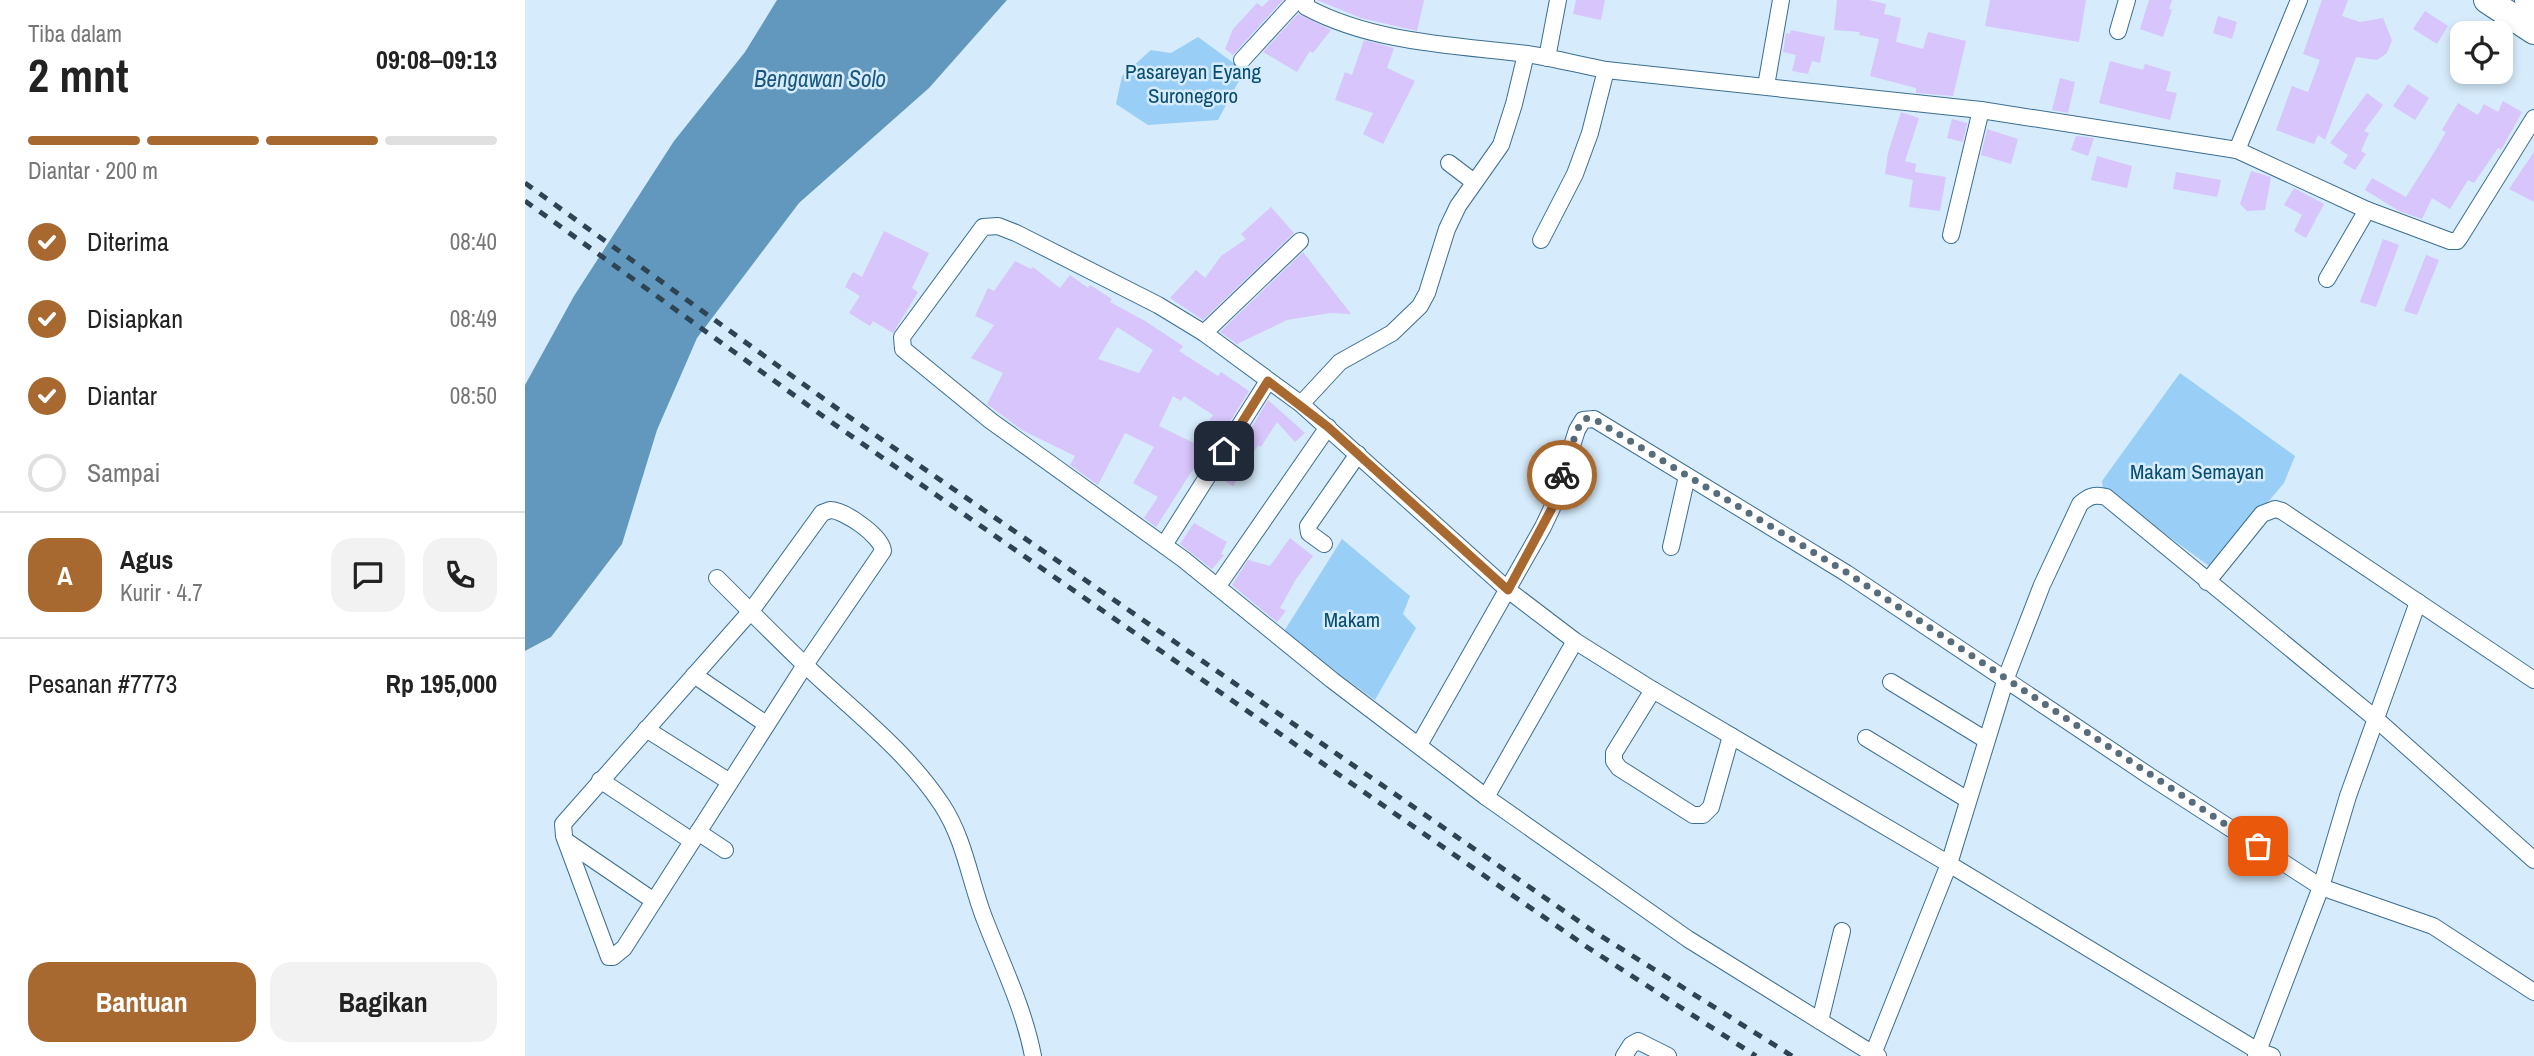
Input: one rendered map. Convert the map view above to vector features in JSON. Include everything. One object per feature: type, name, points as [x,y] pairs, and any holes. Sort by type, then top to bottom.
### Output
[{"type":"highway","points":[[2487,0],[2534,31]]},
{"type":"highway","points":[[2528,0],[2534,4]]},
{"type":"street","points":[[1242,60],[1297,0]]},
{"type":"street","points":[[1306,0],[1306,7],[1322,15],[1403,39],[1466,49],[1526,54],[1606,70],[1981,110],[2237,150],[2367,211],[2450,242],[2457,241],[2534,118]]},
{"type":"street","points":[[1547,58],[1558,0]]},
{"type":"street","points":[[1766,86],[1781,0]]},
{"type":"street","points":[[2118,31],[2127,0]]},
{"type":"street","points":[[2237,150],[2299,0]]},
{"type":"street","points":[[1301,404],[1340,362],[1400,327],[1420,306],[1427,293],[1447,229],[1458,206],[1501,145],[1526,54]]},
{"type":"street","points":[[1541,240],[1575,174],[1590,133],[1606,70]]},
{"type":"street","points":[[1951,235],[1981,110]]},
{"type":"street","points":[[1449,163],[1474,182]]},
{"type":"street","points":[[2327,279],[2367,211]]},
{"type":"street","points":[[2418,602],[2376,719],[2348,796],[2321,887],[2262,1054],[1949,864],[1653,691],[1575,641],[1508,590],[1301,404],[1204,333],[1158,305],[1016,233],[990,225],[983,227],[902,337],[903,349],[991,421],[1164,545],[1332,680],[1486,797],[1688,939],[1876,1055],[1949,864],[2006,678],[2042,585],[2080,504],[2088,497],[2097,495],[2106,498],[2376,719],[2534,860]]},
{"type":"street","points":[[1204,333],[1300,241]]},
{"type":"street","points":[[1164,545],[1268,381]]},
{"type":"street","points":[[1419,745],[1552,508],[1573,439],[1583,420],[1594,419],[1846,572],[2151,777],[2321,887],[2433,926],[2534,992]]},
{"type":"street","points":[[1220,583],[1328,427]]},
{"type":"street","points":[[1324,544],[1308,533],[1308,526],[1358,454]]},
{"type":"street","points":[[1671,547],[1688,477]]},
{"type":"street","points":[[2207,582],[2262,514],[2275,509],[2283,511],[2534,680]]},
{"type":"street","points":[[837,510],[880,540],[883,551],[804,665],[624,948],[609,957],[566,841],[563,830],[566,818],[751,611],[822,513],[837,510]]},
{"type":"street","points":[[717,578],[804,665],[884,735],[943,806],[956,832],[984,919],[1000,953],[1033,1056]]},
{"type":"street","points":[[1486,797],[1575,641]]},
{"type":"street","points":[[694,675],[766,724]]},
{"type":"street","points":[[1891,682],[1986,740]]},
{"type":"street","points":[[1653,691],[1614,754],[1614,761],[1619,768],[1693,815],[1703,815],[1711,807],[1731,736]]},
{"type":"street","points":[[646,729],[730,782]]},
{"type":"street","points":[[1866,738],[1968,800]]},
{"type":"street","points":[[600,780],[695,837],[725,850]]},
{"type":"street","points":[[566,841],[654,901]]},
{"type":"street","points":[[1821,1021],[1842,931]]},
{"type":"street","points":[[1624,1056],[1631,1045],[1638,1041],[1666,1056]]},
{"type":"green space","name":"Pasareyan Eyang Suronegoro","points":[[1198,37],[1235,64],[1241,77],[1218,120],[1148,125],[1116,104],[1122,76],[1151,50],[1171,53]]},
{"type":"green space","name":"Makam Semayan","points":[[2180,373],[2295,456],[2284,483],[2212,568],[2103,488],[2102,481]]},
{"type":"green space","name":"Makam","points":[[1342,539],[1410,596],[1403,614],[1416,628],[1375,700],[1283,633]]},
{"type":"water","name":"Bengawan Solo","points":[[777,0],[1007,0],[929,88],[799,203],[697,338],[657,430],[622,544],[551,637],[525,651],[525,385],[574,296],[674,141],[745,52]]},
{"type":"building","points":[[1269,0],[1283,0],[1233,55],[1225,49],[1233,29],[1257,3],[1262,7]]},
{"type":"building","points":[[1317,0],[1424,0],[1417,31],[1361,18]]},
{"type":"building","points":[[1576,0],[1605,0],[1601,20],[1573,14]]},
{"type":"building","points":[[1837,0],[1869,0],[1886,4],[1884,14],[1901,18],[1896,42],[1923,49],[1928,32],[1966,41],[1953,96],[1916,93],[1916,88],[1870,76],[1879,39],[1859,35],[1860,32],[1834,30]]},
{"type":"building","points":[[1990,0],[2086,0],[2079,42],[1985,26]]},
{"type":"building","points":[[2149,0],[2172,0],[2169,9],[2172,10],[2163,37],[2140,29]]},
{"type":"building","points":[[2322,0],[2348,0],[2342,16],[2360,22],[2383,18],[2392,40],[2387,53],[2377,60],[2356,57],[2325,140],[2318,135],[2314,144],[2276,130],[2292,86],[2308,92],[2320,60],[2303,54]]},
{"type":"building","points":[[2425,11],[2448,26],[2437,44],[2413,29]]},
{"type":"building","points":[[1298,14],[1331,30],[1313,53],[1310,51],[1297,72],[1263,52]]},
{"type":"building","points":[[2218,16],[2237,22],[2232,39],[2213,33]]},
{"type":"building","points":[[1791,30],[1825,37],[1820,63],[1812,61],[1808,74],[1792,71],[1796,55],[1783,52],[1786,33],[1790,34]]},
{"type":"building","points":[[1364,40],[1394,48],[1387,68],[1415,81],[1383,144],[1363,134],[1373,113],[1335,100],[1345,72],[1352,75]]},
{"type":"building","points":[[2110,61],[2143,70],[2145,64],[2171,72],[2166,91],[2177,93],[2170,120],[2099,103]]},
{"type":"building","points":[[2060,78],[2075,82],[2068,113],[2052,110]]},
{"type":"building","points":[[2408,84],[2429,98],[2415,120],[2393,106]]},
{"type":"building","points":[[2367,93],[2383,105],[2364,131],[2369,133],[2361,151],[2366,154],[2355,170],[2343,163],[2348,155],[2330,143]]},
{"type":"building","points":[[2503,101],[2522,112],[2501,150],[2498,148],[2474,183],[2468,180],[2450,209],[2432,198],[2422,219],[2399,211],[2365,190],[2372,178],[2406,197],[2446,132],[2442,130],[2458,103],[2478,115],[2484,104],[2498,112]]},
{"type":"building","points":[[1901,112],[1919,118],[1905,161],[1916,164],[1915,172],[1946,177],[1940,211],[1909,207],[1913,180],[1885,174],[1888,153]]},
{"type":"building","points":[[1952,119],[1967,123],[1963,142],[1947,138]]},
{"type":"building","points":[[1987,129],[2018,139],[2011,164],[1981,155]]},
{"type":"building","points":[[2076,136],[2094,138],[2088,156],[2071,150]]},
{"type":"building","points":[[2534,152],[2534,202],[2509,189]]},
{"type":"building","points":[[2097,156],[2132,166],[2127,188],[2091,180]]},
{"type":"building","points":[[2251,171],[2271,177],[2265,210],[2247,211],[2240,204]]},
{"type":"building","points":[[2176,172],[2221,180],[2217,197],[2173,189]]},
{"type":"building","points":[[2294,188],[2324,204],[2306,238],[2294,231],[2302,215],[2284,205]]},
{"type":"building","points":[[1271,207],[1294,233],[1203,320],[1170,298],[1196,270],[1205,278],[1221,256],[1246,239],[1241,234]]},
{"type":"building","points":[[884,231],[929,253],[912,288],[918,292],[893,333],[873,321],[870,326],[849,313],[860,296],[845,287],[853,272],[862,277]]},
{"type":"building","points":[[2383,239],[2399,245],[2376,307],[2360,302]]},
{"type":"building","points":[[1303,252],[1351,314],[1330,313],[1287,320],[1237,344],[1220,332]]},
{"type":"building","points":[[2426,255],[2439,260],[2417,315],[2404,311]]},
{"type":"building","points":[[1015,261],[1031,269],[1033,267],[1060,288],[1070,275],[1088,288],[1090,285],[1112,299],[1110,302],[1183,346],[1179,351],[1218,376],[1221,372],[1249,391],[1217,442],[1201,433],[1213,415],[1184,396],[1181,401],[1173,396],[1159,426],[1206,449],[1156,527],[1144,518],[1158,497],[1133,483],[1154,447],[1125,433],[1098,485],[1070,465],[1075,456],[1022,430],[987,404],[1003,373],[971,358],[994,325],[975,316],[988,288],[994,291]],"holes":[[[1117,327],[1153,350],[1139,373],[1098,359]]]},
{"type":"building","points":[[1268,400],[1305,433],[1295,442],[1277,422],[1261,447],[1258,445],[1233,486],[1221,479]]},
{"type":"building","points":[[1194,523],[1227,542],[1221,554],[1224,555],[1212,569],[1180,544]]},
{"type":"building","points":[[1290,538],[1313,556],[1280,608],[1286,611],[1277,622],[1232,585],[1248,560],[1270,566]]},
{"type":"railway","points":[[525,183],[842,412],[1593,931],[1792,1056]]},
{"type":"railway","points":[[525,201],[834,424],[1587,947],[1756,1056]]},
{"type":"way so far","points":[[1562,475],[1580,424],[1588,418],[1594,419],[1846,572],[2258,846]]},
{"type":"route","points":[[1224,451],[1268,381],[1328,427],[1508,590],[1552,508],[1562,475]]}]
